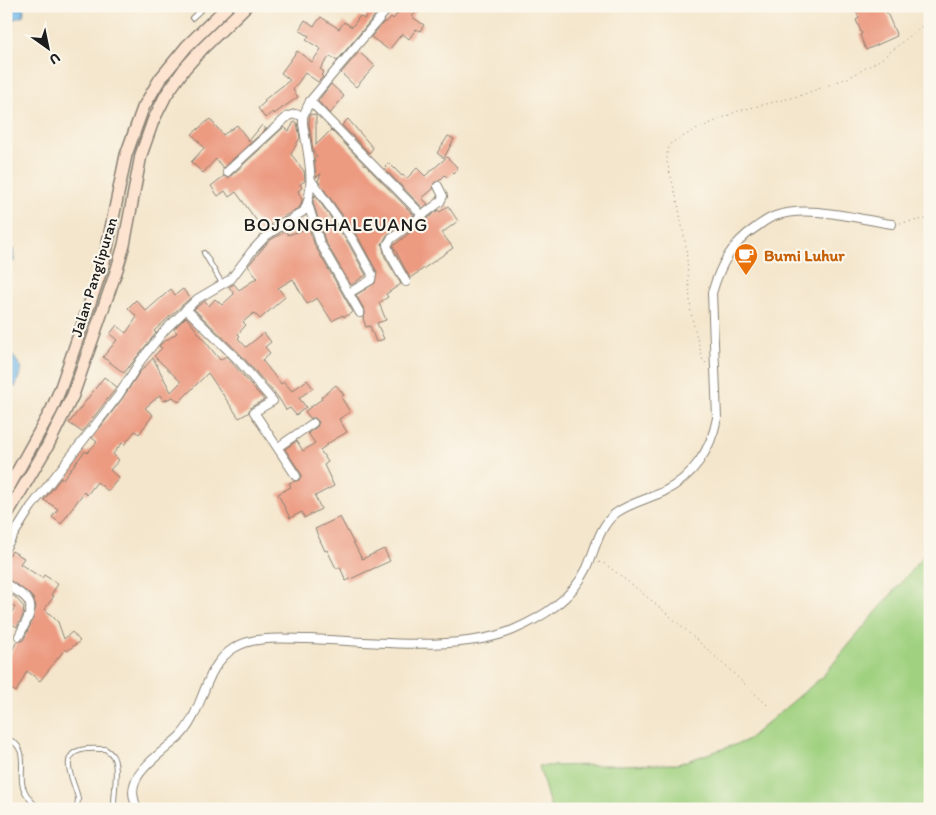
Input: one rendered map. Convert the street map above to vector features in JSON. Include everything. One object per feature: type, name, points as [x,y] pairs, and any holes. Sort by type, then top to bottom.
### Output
[{"type":"main road","name":"Jalan Panglipuran","points":[[6,492],[52,409],[64,378],[104,262],[126,155],[144,108],[160,79],[182,53],[228,6]]},
{"type":"main road","name":"Jalan Panglipuran","points":[[6,516],[47,447],[73,395],[117,269],[126,235],[142,155],[154,121],[166,96],[185,68],[246,6]]},
{"type":"street","points":[[6,547],[31,507],[118,396],[151,347],[165,330],[197,299],[223,285],[239,270],[252,251],[266,236],[304,211],[308,204],[311,180],[303,116],[310,101],[390,6]]},
{"type":"street","points":[[310,101],[423,216]]},
{"type":"street","points":[[227,172],[288,116],[295,114],[303,116]]},
{"type":"street","points":[[311,180],[354,240],[372,274],[371,280],[349,293]]},
{"type":"street","points":[[406,282],[387,245],[391,239],[423,216],[442,199],[443,196],[438,186]]},
{"type":"street","points":[[308,204],[320,243],[360,313]]},
{"type":"street","points":[[137,809],[133,796],[135,781],[189,726],[212,671],[218,662],[234,648],[253,640],[269,639],[463,642],[510,632],[550,611],[576,586],[603,530],[612,517],[631,505],[663,492],[676,484],[694,469],[704,455],[711,440],[717,418],[712,293],[717,276],[728,253],[743,236],[774,216],[802,212],[892,224]]},
{"type":"street","points":[[186,309],[238,360],[273,401],[254,412],[296,476]]},
{"type":"street","points":[[278,447],[313,423]]},
{"type":"street","points":[[6,584],[27,597],[30,605],[30,611],[18,636]]},
{"type":"lane","points":[[192,18],[204,6]]},
{"type":"lane","points":[[204,253],[223,285]]},
{"type":"lane","points":[[6,739],[16,745],[21,754],[23,766],[22,785],[30,801],[39,809]]},
{"type":"lane","points":[[74,809],[77,807],[78,799],[69,775],[69,762],[73,754],[80,750],[106,749],[112,755],[115,762],[114,809]]},
{"type":"path","points":[[715,368],[703,361],[693,327],[686,246],[667,162],[668,147],[676,139],[738,111],[759,104],[799,96],[850,77],[880,60],[930,20]]},
{"type":"path","points":[[892,224],[925,219],[930,220]]},
{"type":"path","points":[[590,559],[605,564],[640,589],[767,705]]},
{"type":"green space","points":[[930,548],[930,809],[551,809],[539,766],[678,764],[746,741],[822,677]]},
{"type":"water","points":[[6,6],[25,6],[23,16],[6,22]]},
{"type":"water","points":[[6,247],[13,249],[14,261],[6,264]]},
{"type":"water","points":[[6,347],[22,368],[15,388],[6,372]]},
{"type":"building","points":[[405,6],[420,6],[412,17],[424,25],[420,31],[416,29],[409,39],[403,34],[400,36],[389,50],[371,37],[384,22],[386,23],[391,17],[393,19]]},
{"type":"building","points":[[854,6],[884,6],[897,36],[866,50],[860,35],[862,34],[856,20],[859,18]]},
{"type":"building","points":[[370,10],[375,15],[337,61],[330,56],[320,69],[324,72],[321,75],[323,77],[318,82],[305,73],[293,90],[298,97],[265,118],[258,108],[265,102],[264,100],[290,80],[281,73],[297,51],[312,62],[321,49],[306,40],[309,36],[299,30],[305,20],[314,26],[321,17],[339,29],[344,22],[352,27],[360,16],[364,19]]},
{"type":"building","points":[[359,52],[375,66],[356,87],[341,73]]},
{"type":"building","points":[[331,84],[344,96],[330,114],[318,101]]},
{"type":"building","points":[[310,114],[316,115],[316,145],[331,130],[414,215],[387,235],[382,244],[385,257],[401,284],[386,294],[388,297],[379,303],[386,320],[377,323],[384,339],[376,342],[370,326],[366,327],[363,318],[365,311],[356,295],[375,283],[377,272],[358,237],[318,181],[321,174],[316,177],[314,158],[317,157],[313,151],[309,124]]},
{"type":"building","points":[[210,119],[223,135],[237,125],[249,141],[262,125],[266,129],[223,168],[216,159],[203,173],[191,162],[204,148],[192,134]]},
{"type":"building","points":[[348,119],[373,148],[369,153],[342,125]]},
{"type":"building","points":[[294,122],[297,123],[300,138],[291,154],[304,171],[305,181],[300,184],[302,188],[298,191],[302,200],[300,207],[271,224],[260,233],[255,226],[259,224],[236,192],[229,197],[225,191],[218,196],[211,186],[224,176],[228,178],[231,176],[284,127],[289,131]]},
{"type":"building","points":[[448,136],[454,139],[444,158],[437,153]]},
{"type":"building","points":[[447,157],[458,168],[448,178],[445,175],[434,183],[433,189],[422,198],[428,204],[423,208],[384,168],[389,163],[402,176],[407,178],[417,168],[425,176]]},
{"type":"building","points":[[315,195],[348,243],[366,275],[351,285],[325,241],[313,202]]},
{"type":"building","points":[[448,206],[458,221],[442,233],[453,248],[410,278],[393,246],[438,210],[440,212]]},
{"type":"building","points":[[309,228],[315,246],[353,312],[332,321],[317,298],[307,304],[293,279],[278,288],[285,297],[260,319],[254,313],[243,322],[246,325],[238,334],[240,336],[238,338],[246,347],[264,333],[271,342],[265,347],[270,353],[262,360],[281,384],[284,382],[292,391],[307,380],[313,388],[299,398],[306,407],[296,415],[290,408],[286,410],[278,397],[242,356],[194,309],[205,301],[209,306],[215,299],[222,305],[234,294],[229,287],[234,284],[239,290],[257,278],[248,266],[269,241],[286,231],[288,235]]},
{"type":"building","points":[[171,289],[175,295],[183,289],[190,298],[154,331],[156,333],[124,373],[103,357],[117,340],[110,334],[117,325],[126,333],[137,317],[128,308],[136,300],[146,311]]},
{"type":"building","points":[[186,317],[220,360],[226,356],[264,400],[251,407],[248,413],[239,418],[208,373],[179,402],[173,397],[163,401],[160,395],[145,408],[153,415],[139,434],[135,431],[124,445],[122,443],[113,454],[119,460],[110,470],[119,478],[108,491],[97,482],[87,495],[84,492],[61,524],[52,517],[58,509],[44,500],[85,451],[87,453],[97,442],[92,438],[139,373],[153,358],[171,392],[181,382],[154,356],[162,348],[159,346],[162,343],[177,333],[174,329]]},
{"type":"building","points":[[104,377],[117,387],[82,432],[69,423]]},
{"type":"building","points":[[336,385],[344,395],[341,397],[350,412],[339,419],[347,432],[320,450],[328,462],[324,465],[334,486],[315,496],[321,509],[304,518],[302,512],[290,518],[278,494],[291,487],[289,483],[299,480],[302,475],[285,449],[297,441],[303,451],[315,443],[308,433],[317,427],[319,422],[315,418],[310,418],[305,411],[322,399],[321,397]]},
{"type":"building","points":[[340,517],[362,559],[384,549],[390,561],[346,581],[340,567],[336,568],[327,550],[325,551],[315,529]]},
{"type":"building","points":[[12,551],[24,558],[20,564],[42,578],[44,575],[58,584],[51,595],[54,596],[45,609],[58,622],[64,639],[72,632],[80,641],[67,651],[65,649],[40,681],[27,671],[16,692],[8,687],[9,684],[6,682],[6,662],[17,641],[24,639],[33,619],[36,606],[33,598],[27,592],[6,578],[6,560]]},
{"type":"building","points":[[13,595],[24,607],[23,615],[17,627],[7,621],[15,607],[8,603]]},
{"type":"place","name":"Bumi Luhur","points":[[746,276]]},
{"type":"district","name":"BOJONGHALEUANG","points":[[336,224]]}]
